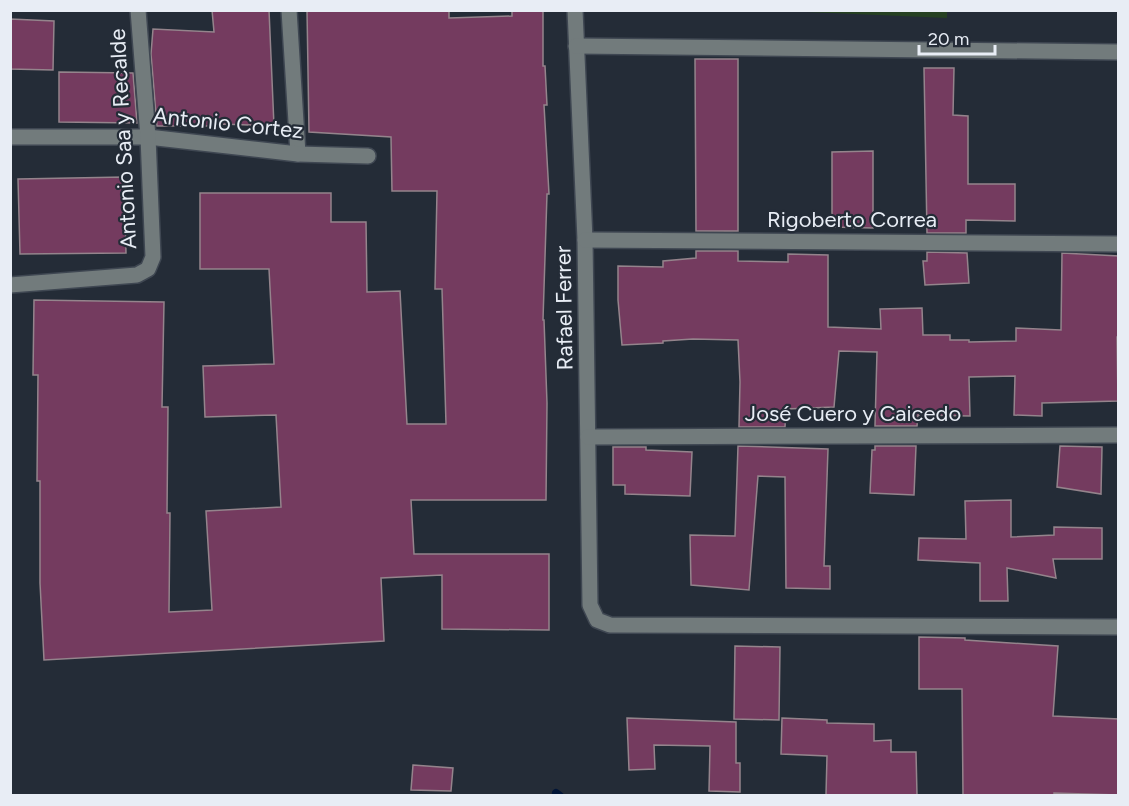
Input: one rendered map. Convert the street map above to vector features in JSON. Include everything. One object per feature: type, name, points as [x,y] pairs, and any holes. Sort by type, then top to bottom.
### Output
[{"type":"street","name":"Antonio Saa y Recalde","points":[[10,285],[137,275],[148,269],[153,257],[148,136],[138,10]]},
{"type":"street","points":[[289,10],[298,154]]},
{"type":"street","name":"Rafael Ferrer","points":[[575,10],[585,240],[590,606],[597,620],[610,625],[1119,627]]},
{"type":"street","points":[[576,46],[1119,52]]},
{"type":"street","name":"Antonio Cortez","points":[[10,136],[148,136],[298,154],[368,156]]},
{"type":"street","name":"Rigoberto Correa","points":[[585,240],[1119,244]]},
{"type":"street","name":"José Cuero y Caicedo","points":[[588,437],[1119,435]]},
{"type":"green space","points":[[947,10],[947,18],[784,11]]},
{"type":"building","points":[[212,10],[269,10],[274,126],[221,124],[221,126],[157,126],[151,54],[153,29],[214,32]]},
{"type":"building","points":[[307,10],[449,10],[449,18],[512,16],[512,10],[543,10],[543,66],[545,66],[547,105],[544,105],[549,194],[547,194],[543,320],[547,403],[546,500],[411,500],[414,554],[549,554],[549,630],[442,629],[442,575],[381,578],[384,641],[44,660],[40,583],[40,481],[37,481],[38,375],[33,375],[34,300],[164,302],[162,407],[168,407],[169,612],[212,610],[206,511],[281,507],[276,415],[205,417],[203,366],[274,364],[269,269],[200,269],[200,193],[331,193],[331,222],[366,222],[367,292],[400,291],[407,424],[446,424],[442,289],[435,289],[437,191],[392,191],[391,137],[309,132]]},
{"type":"building","points":[[10,19],[54,21],[53,70],[10,69]]},
{"type":"building","points":[[695,59],[738,59],[738,231],[696,231]]},
{"type":"building","points":[[924,68],[954,68],[953,115],[968,116],[968,184],[1015,184],[1015,221],[966,220],[966,233],[927,233]]},
{"type":"building","points":[[59,72],[133,73],[137,123],[59,122]]},
{"type":"building","points":[[873,151],[873,228],[832,227],[832,152]]},
{"type":"building","points":[[124,177],[126,253],[20,254],[18,179]]},
{"type":"building","points":[[696,251],[738,251],[738,261],[788,262],[788,254],[828,255],[828,327],[881,329],[880,309],[922,308],[923,335],[950,335],[950,340],[969,340],[969,342],[1016,341],[1016,328],[1061,330],[1062,253],[1119,256],[1118,401],[1042,403],[1042,416],[1014,415],[1015,376],[969,377],[970,416],[918,415],[917,426],[875,426],[877,352],[839,351],[834,407],[786,409],[785,427],[739,427],[738,340],[693,339],[622,345],[618,266],[663,267],[663,261],[696,258]]},
{"type":"building","points":[[927,252],[967,253],[969,283],[925,285],[923,261],[927,261]]},
{"type":"building","points":[[738,446],[828,449],[824,566],[830,566],[830,589],[786,588],[785,477],[758,476],[749,590],[691,585],[690,535],[735,536]]},
{"type":"building","points":[[875,446],[916,446],[914,495],[870,493],[872,450],[875,450]]},
{"type":"building","points":[[1060,446],[1102,447],[1101,494],[1057,487]]},
{"type":"building","points":[[613,447],[646,447],[646,450],[692,452],[690,496],[625,494],[625,485],[613,485]]},
{"type":"building","points":[[1011,500],[1011,537],[1054,535],[1054,527],[1102,528],[1102,559],[1053,559],[1056,578],[1007,568],[1008,601],[980,601],[980,563],[918,560],[919,538],[966,539],[965,501]]},
{"type":"building","points":[[919,637],[965,638],[965,640],[1058,646],[1053,716],[1119,719],[1119,795],[1054,793],[1054,795],[963,795],[962,689],[919,689]]},
{"type":"building","points":[[735,646],[780,647],[779,720],[734,719]]},
{"type":"building","points":[[627,718],[736,722],[736,763],[740,763],[740,792],[709,791],[710,746],[654,745],[655,769],[629,770]]},
{"type":"building","points":[[782,718],[827,720],[827,723],[874,724],[874,741],[891,740],[891,752],[916,752],[917,795],[826,795],[827,756],[781,754]]},
{"type":"building","points":[[413,765],[453,768],[451,791],[411,790]]},
{"type":"waterway","points":[[556,793],[560,796]]}]
